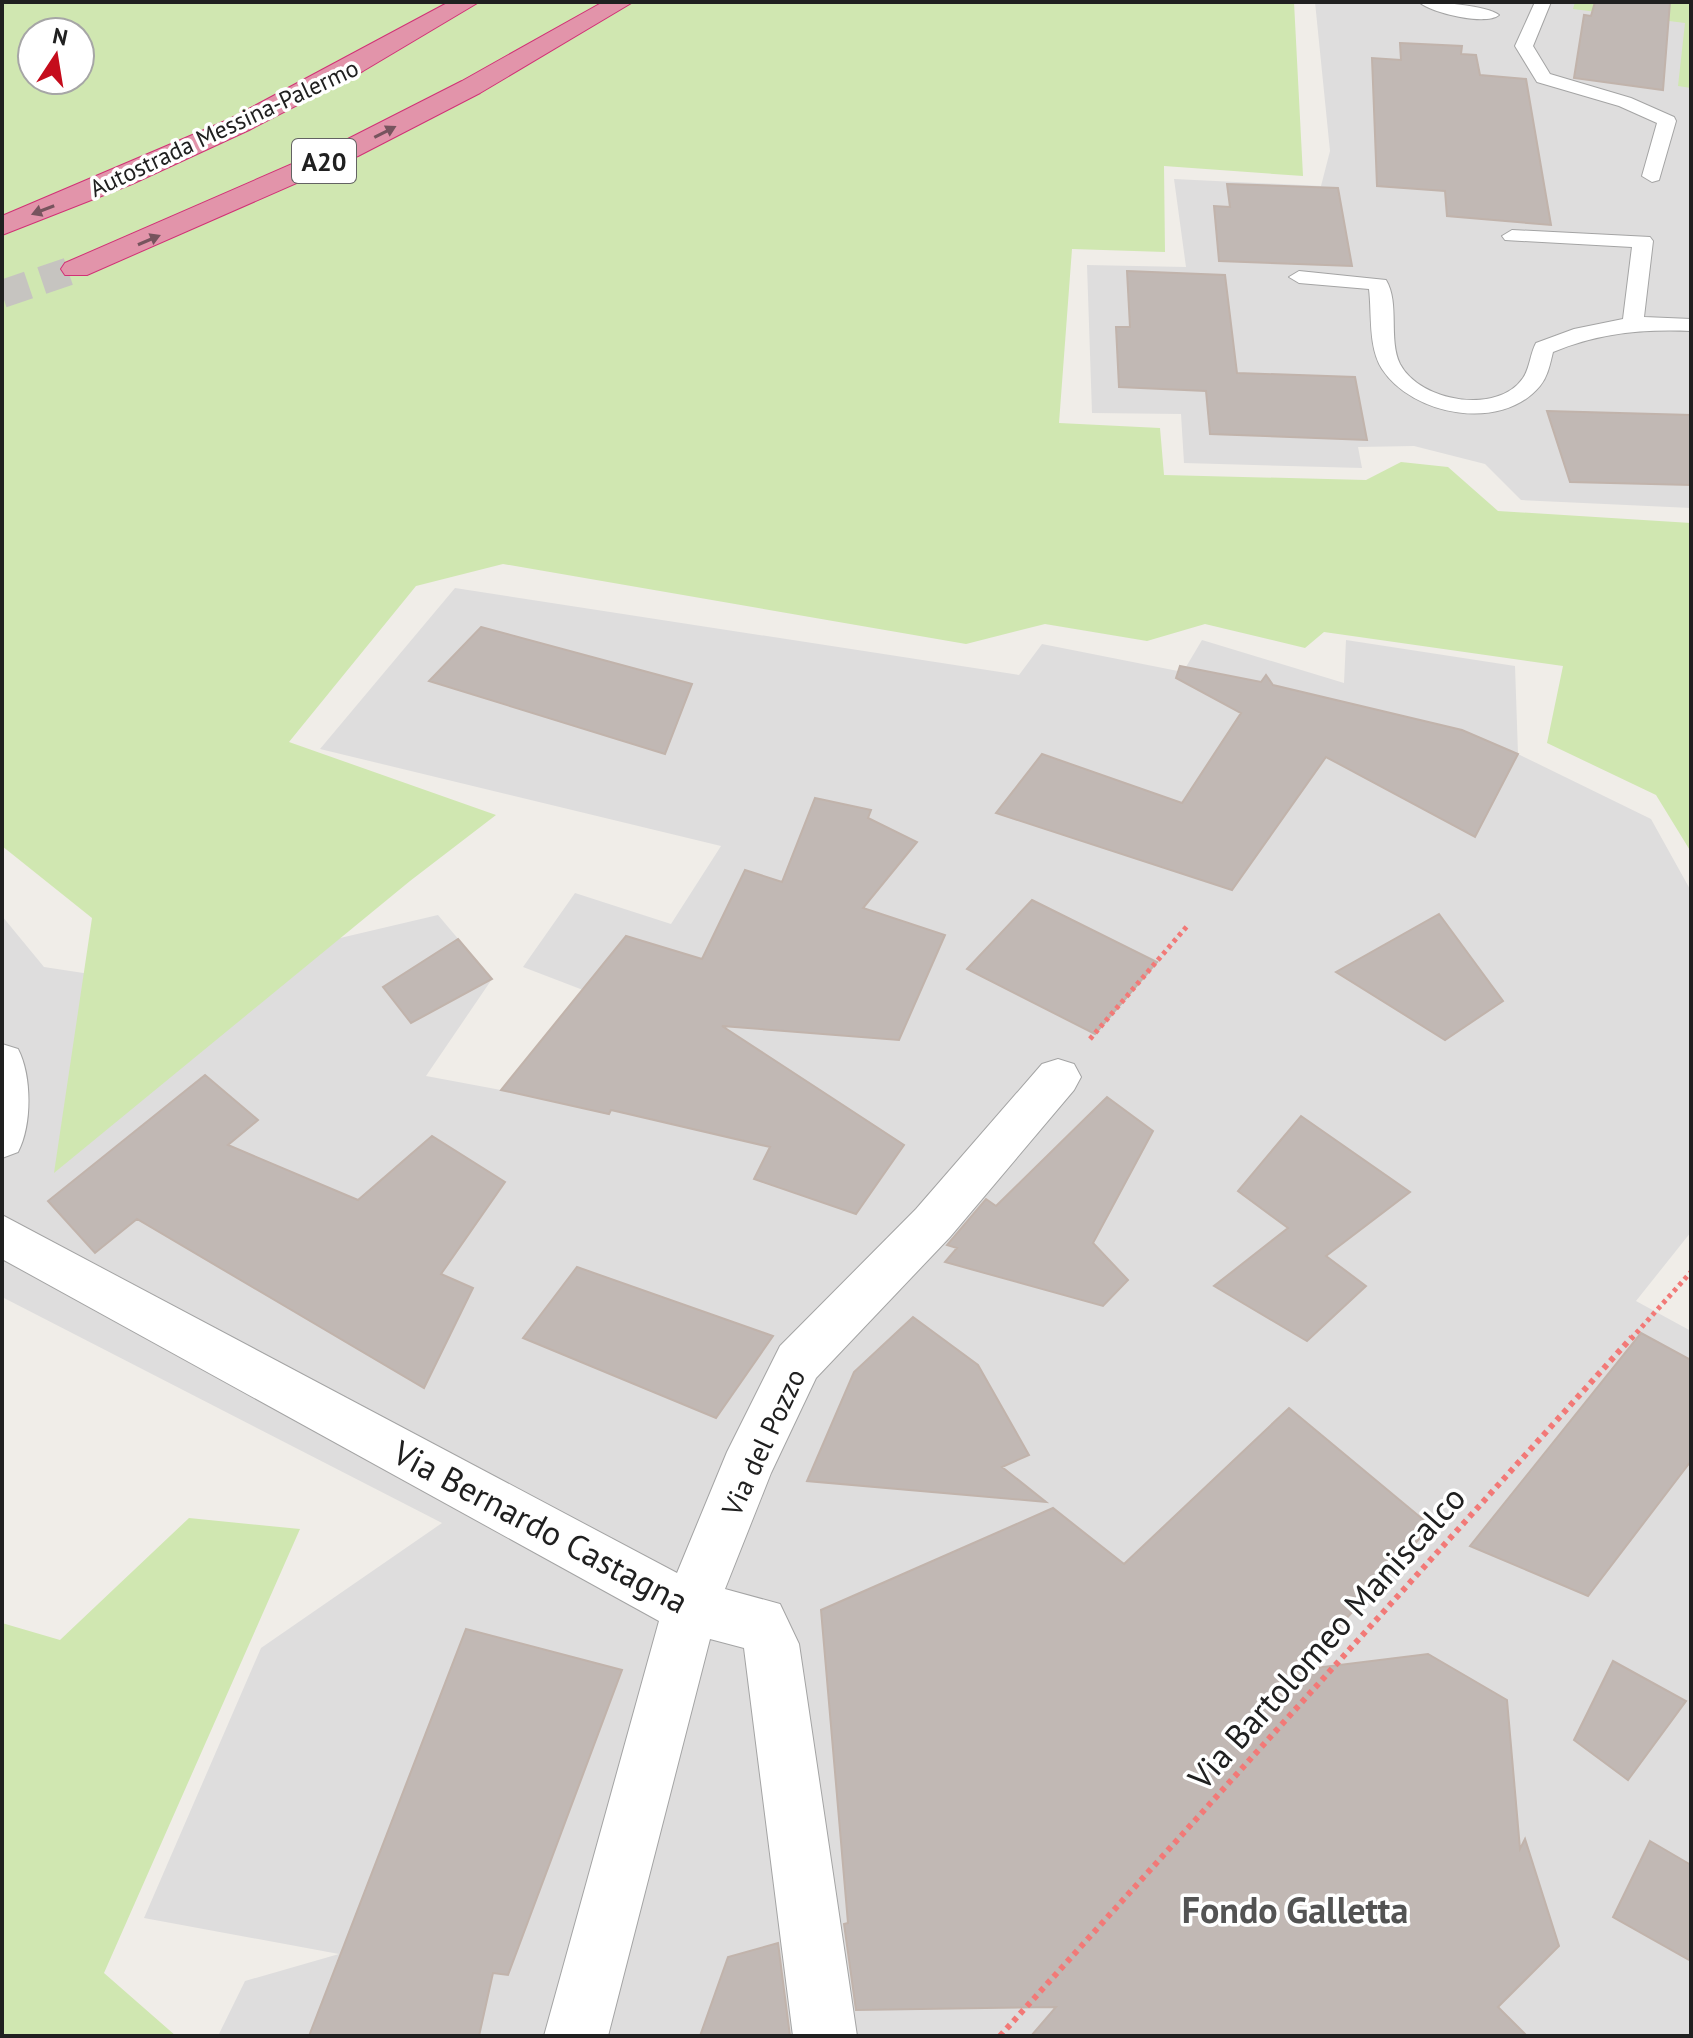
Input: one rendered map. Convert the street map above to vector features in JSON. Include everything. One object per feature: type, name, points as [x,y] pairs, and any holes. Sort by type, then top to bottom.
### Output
[{"type":"highway","name":"Autostrada Messina-Palermo","points":[[2,226],[205,142],[354,68],[467,2]]},
{"type":"highway","name":"A20","points":[[76,269],[348,150],[621,2]]},
{"type":"street","points":[[2,1061],[5,1097],[2,1139]]},
{"type":"street","name":"Via del Pozzo","points":[[576,2036],[690,1609],[746,1469],[798,1362],[933,1223],[1058,1077]]},
{"type":"street","name":"Via Bernardo Castagna","points":[[2,1235],[690,1609],[760,1623],[771,1644],[825,2036]]},
{"type":"lane","points":[[1427,2],[1454,11],[1490,15]]},
{"type":"lane","points":[[1543,2],[1524,46],[1543,78],[1625,102],[1667,121],[1652,176]]},
{"type":"lane","points":[[1512,236],[1643,241],[1633,321]]},
{"type":"lane","points":[[1299,277],[1379,284],[1390,365],[1420,396],[1461,407],[1506,402],[1532,383],[1544,348],[1577,333],[1633,321],[1691,325]]},
{"type":"path","points":[[1058,1077],[1188,925]]},
{"type":"path","name":"Via Bartolomeo Maniscalco","points":[[1000,2036],[1691,1272]]},
{"type":"shaded area","points":[[1315,2],[1691,2],[1691,508],[1521,500],[1485,464],[1414,446],[1358,447],[1362,468],[1184,463],[1181,414],[1092,413],[1087,265],[1186,267],[1174,179],[1321,186],[1330,151]]},
{"type":"shaded area","points":[[455,588],[1019,675],[1042,644],[1183,672],[1202,640],[1344,683],[1346,640],[1515,666],[1518,754],[1651,819],[1691,891],[1691,1232],[1636,1301],[1691,1331],[1691,2036],[218,2036],[245,1981],[339,1954],[144,1918],[261,1648],[442,1523],[2,1297],[2,916],[44,967],[149,983],[438,915],[492,979],[426,1076],[501,1090],[583,990],[523,967],[575,893],[671,924],[721,846],[320,749]]},
{"type":"green space","points":[[2,2],[1294,2],[1303,176],[1164,166],[1165,252],[1072,249],[1059,423],[1160,428],[1164,475],[1366,480],[1401,462],[1448,467],[1498,511],[1691,523],[1691,852],[1656,795],[1547,743],[1563,666],[1324,632],[1305,648],[1205,624],[1147,641],[1045,624],[966,644],[503,564],[416,586],[289,742],[496,815],[410,881],[54,1173],[92,918],[2,846]]},
{"type":"green space","points":[[1575,2],[1691,2],[1691,88],[1678,86],[1685,23],[1573,9]]},
{"type":"green space","points":[[189,1518],[300,1529],[104,1973],[176,2036],[2,2036],[2,1623],[60,1640]]},
{"type":"building","points":[[1595,2],[1670,2],[1663,90],[1574,78],[1584,15],[1591,16]]},
{"type":"building","points":[[1400,43],[1462,46],[1461,54],[1476,55],[1480,75],[1526,79],[1551,225],[1447,216],[1445,191],[1377,186],[1372,58],[1401,60]]},
{"type":"building","points":[[1227,184],[1338,188],[1352,266],[1219,261],[1214,206],[1230,207]]},
{"type":"building","points":[[1127,271],[1225,275],[1237,373],[1355,377],[1367,440],[1210,434],[1206,391],[1119,387],[1116,327],[1130,327]]},
{"type":"building","points":[[1547,411],[1691,415],[1691,485],[1570,482]]},
{"type":"building","points":[[481,627],[692,684],[665,754],[429,681]]},
{"type":"building","points":[[1180,666],[1261,682],[1266,675],[1273,685],[1462,730],[1518,754],[1475,837],[1326,757],[1232,890],[996,813],[1042,754],[1182,803],[1241,713],[1176,678]]},
{"type":"building","points":[[815,798],[871,810],[868,818],[917,842],[863,908],[945,935],[899,1040],[722,1026],[904,1145],[856,1214],[754,1179],[770,1147],[611,1110],[609,1114],[501,1090],[626,936],[702,959],[745,870],[782,882]]},
{"type":"building","points":[[1032,900],[1157,962],[1095,1034],[967,969]]},
{"type":"building","points":[[1439,914],[1503,1001],[1445,1040],[1336,972]]},
{"type":"building","points":[[458,939],[492,979],[411,1023],[383,987]]},
{"type":"building","points":[[205,1075],[258,1120],[228,1145],[358,1200],[432,1136],[505,1182],[441,1274],[473,1288],[424,1388],[137,1219],[95,1253],[48,1201]]},
{"type":"building","points":[[1107,1097],[1153,1131],[1093,1243],[1128,1280],[1103,1306],[945,1262],[957,1248],[947,1245],[986,1199],[996,1206]]},
{"type":"building","points":[[1301,1116],[1410,1192],[1326,1256],[1366,1286],[1307,1341],[1214,1286],[1288,1228],[1238,1191]]},
{"type":"building","points":[[577,1267],[773,1336],[716,1418],[523,1338]]},
{"type":"building","points":[[913,1317],[978,1365],[1029,1455],[1002,1467],[1046,1502],[807,1481],[854,1372]]},
{"type":"building","points":[[1641,1333],[1691,1360],[1691,1461],[1588,1596],[1470,1546]]},
{"type":"building","points":[[1289,1408],[1431,1526],[1299,1670],[1428,1654],[1507,1700],[1520,1849],[1525,1839],[1559,1946],[1498,2007],[1527,2036],[1031,2036],[1056,2007],[856,2010],[844,1924],[848,1923],[821,1610],[1053,1508],[1124,1564]]},
{"type":"building","points":[[466,1629],[622,1670],[508,1975],[493,1973],[479,2036],[309,2036]]},
{"type":"building","points":[[1613,1661],[1686,1701],[1628,1780],[1574,1740]]},
{"type":"building","points":[[1650,1841],[1691,1865],[1691,1961],[1613,1917]]},
{"type":"building","points":[[778,1943],[790,2036],[700,2036],[728,1957]]},
{"type":"tunnel","points":[[2,294],[76,269]]},
{"type":"district","name":"Fondo Galletta","points":[[1295,1909]]}]
